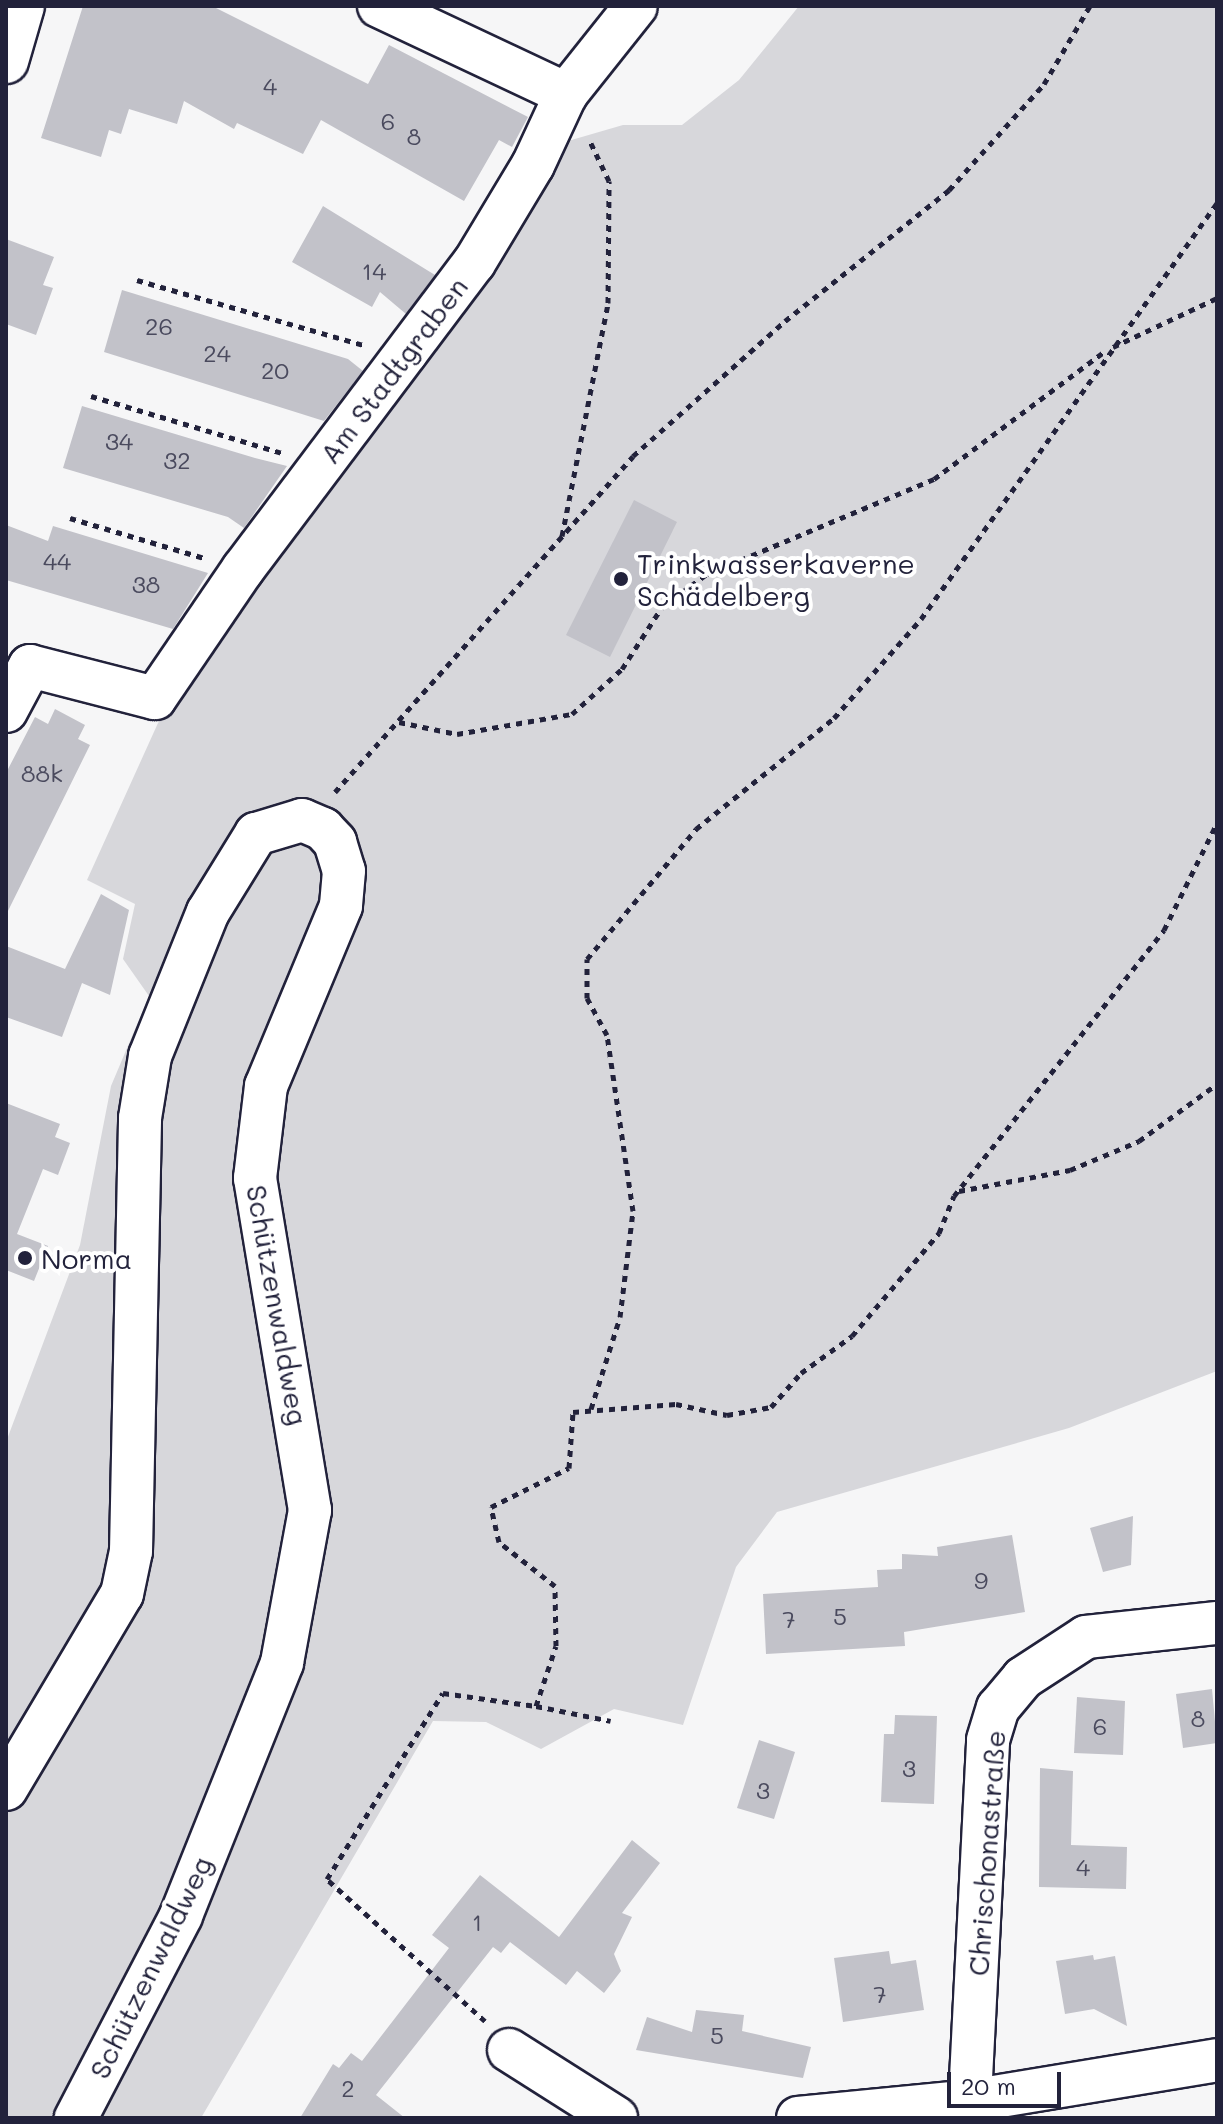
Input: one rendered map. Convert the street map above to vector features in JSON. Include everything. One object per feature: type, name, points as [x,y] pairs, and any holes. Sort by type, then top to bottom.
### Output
[{"type":"main road","points":[[6,61],[22,6]]},
{"type":"street","points":[[379,6],[566,94]]},
{"type":"street","name":"Am Stadtgraben","points":[[6,711],[30,666],[155,698],[243,569],[474,263],[533,165],[566,94],[636,6]]},
{"type":"street","points":[[6,1789],[122,1594],[131,1551],[140,1118],[150,1056],[208,912],[256,834],[302,820]]},
{"type":"street","name":"Schützenwaldweg","points":[[76,2118],[181,1916],[282,1663],[310,1510],[255,1178],[266,1086],[341,906],[344,871],[335,842],[302,820]]},
{"type":"street","name":"Chrischonastraße","points":[[970,2109],[988,1740],[998,1708],[1023,1678],[1086,1637],[1217,1623]]},
{"type":"street","points":[[509,2050],[616,2118]]},
{"type":"street","points":[[798,2118],[970,2109],[1217,2060]]},
{"type":"path","points":[[302,820],[399,722],[645,445],[785,321],[949,190],[1044,84],[1090,6]]},
{"type":"path","points":[[562,537],[608,303],[609,181],[566,94]]},
{"type":"path","points":[[591,1409],[620,1317],[633,1211],[607,1035],[587,998],[587,959],[696,829],[834,718],[921,619],[1110,348],[1157,294],[1217,203]]},
{"type":"path","points":[[137,280],[403,357]]},
{"type":"path","points":[[399,722],[457,734],[572,714],[622,669],[662,607],[707,574],[934,479],[1110,348],[1217,298]]},
{"type":"path","points":[[91,396],[321,464]]},
{"type":"path","points":[[70,518],[243,569]]},
{"type":"path","points":[[536,1706],[556,1646],[555,1586],[499,1542],[491,1507],[569,1468],[573,1412],[676,1404],[727,1415],[771,1407],[801,1373],[852,1336],[939,1233],[958,1191],[1164,930],[1210,829],[1217,823]]},
{"type":"path","points":[[1210,829],[1217,833]]},
{"type":"path","points":[[958,1191],[1070,1170],[1139,1141],[1217,1084]]},
{"type":"path","points":[[509,2050],[467,1998],[327,1879],[443,1693],[536,1706],[611,1721]]},
{"type":"shaded area","points":[[799,6],[1217,6],[1217,1371],[1069,1428],[777,1512],[736,1567],[683,1725],[614,1709],[541,1749],[486,1722],[433,1721],[201,2118],[6,2118],[6,1442],[80,1245],[111,1086],[149,996],[123,959],[135,904],[87,880],[158,723],[568,141],[623,125],[682,125],[739,80]]},
{"type":"building","points":[[83,6],[212,6],[368,84],[389,45],[528,117],[512,147],[499,140],[464,201],[321,120],[303,154],[237,123],[234,129],[184,101],[177,124],[129,109],[121,134],[109,130],[101,157],[41,138]]},
{"type":"building","points":[[323,206],[435,275],[406,314],[380,292],[372,307],[292,262]]},
{"type":"building","points":[[6,239],[54,257],[43,285],[53,288],[36,335],[6,324]]},
{"type":"building","points":[[122,290],[348,359],[363,371],[324,421],[104,352]]},
{"type":"building","points":[[82,406],[287,466],[244,528],[228,517],[63,468]]},
{"type":"building","name":"Trinkwasserkaverne Schädelberg","points":[[634,500],[677,522],[610,657],[566,635]]},
{"type":"building","points":[[6,525],[48,541],[53,526],[208,573],[173,629],[6,580]]},
{"type":"building","points":[[55,709],[85,725],[78,739],[90,745],[6,915],[6,773],[35,717],[48,724]]},
{"type":"building","points":[[101,894],[129,910],[110,995],[82,983],[62,1037],[6,1017],[6,946],[65,969]]},
{"type":"building","points":[[6,1103],[60,1124],[55,1137],[70,1143],[58,1175],[43,1169],[17,1234],[48,1246],[34,1281],[6,1270]]},
{"type":"building","points":[[1133,1516],[1131,1565],[1103,1572],[1090,1528]]},
{"type":"building","points":[[1012,1535],[1025,1612],[904,1632],[905,1646],[766,1654],[763,1594],[878,1587],[877,1570],[902,1569],[902,1554],[938,1556],[937,1547]]},
{"type":"building","points":[[1212,1689],[1217,1743],[1183,1748],[1176,1694]]},
{"type":"building","points":[[1077,1697],[1125,1701],[1123,1755],[1074,1753]]},
{"type":"building","points":[[895,1715],[937,1716],[934,1804],[881,1802],[884,1734],[894,1734]]},
{"type":"building","points":[[759,1740],[795,1752],[774,1819],[737,1808]]},
{"type":"building","points":[[1040,1768],[1073,1771],[1071,1845],[1127,1847],[1126,1889],[1039,1887]]},
{"type":"building","points":[[632,1840],[660,1863],[622,1913],[632,1917],[614,1954],[621,1971],[604,1993],[577,1971],[566,1985],[510,1942],[501,1953],[493,1947],[376,2095],[405,2118],[300,2118],[333,2064],[339,2068],[351,2053],[362,2061],[449,1948],[432,1935],[480,1875],[559,1937]]},
{"type":"building","points":[[889,1951],[891,1964],[916,1960],[924,2010],[843,2022],[834,1958]]},
{"type":"building","points":[[1093,1955],[1094,1960],[1115,1956],[1127,2026],[1094,2009],[1065,2014],[1056,1961]]},
{"type":"building","points":[[696,2010],[744,2015],[742,2031],[811,2047],[803,2078],[636,2050],[647,2017],[692,2032]]},
{"type":"place","name":"Trinkwasserkaverne Schädelberg","points":[[621,579]]},
{"type":"place","name":"Norma","points":[[25,1258]]}]
